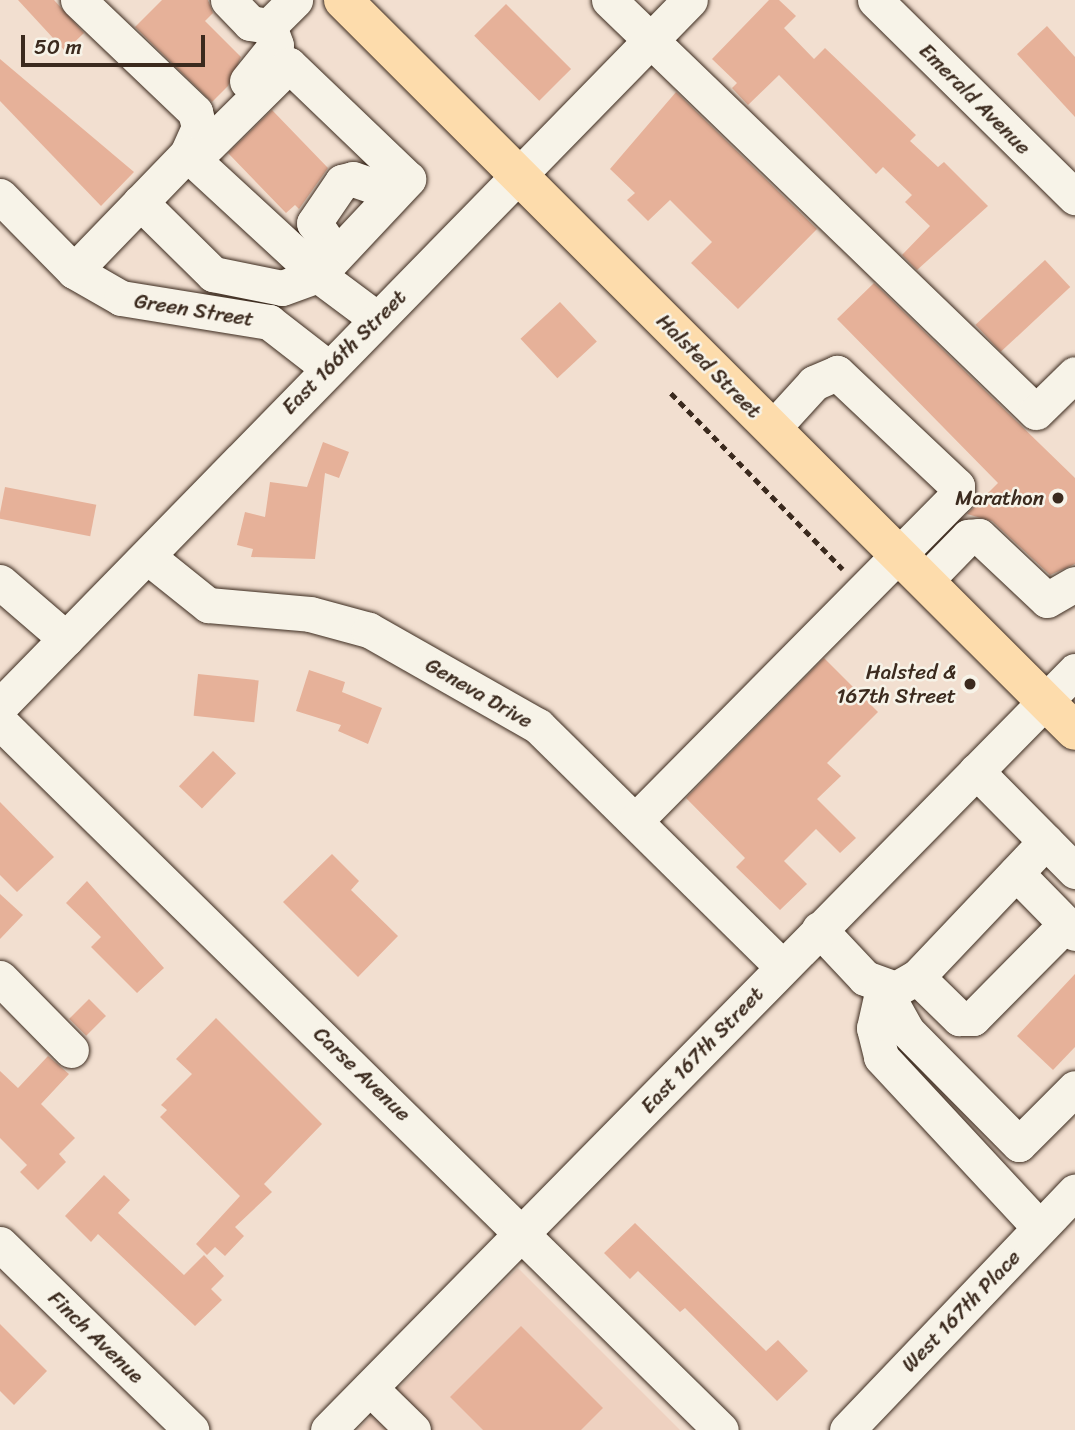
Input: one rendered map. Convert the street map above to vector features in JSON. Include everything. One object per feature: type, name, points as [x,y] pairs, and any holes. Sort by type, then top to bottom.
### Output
[{"type":"main road","name":"Halsted Street","points":[[344,0],[1075,731]]},
{"type":"street","points":[[78,0],[195,112],[193,147]]},
{"type":"street","points":[[228,0],[250,23],[269,26]]},
{"type":"street","points":[[269,26],[295,0]]},
{"type":"street","points":[[609,0],[1036,412],[1075,374]]},
{"type":"street","name":"East 166th Street","points":[[0,706],[148,557],[327,367],[690,0]]},
{"type":"street","name":"Emerald Avenue","points":[[875,0],[1075,197]]},
{"type":"street","points":[[74,271],[193,147],[262,66],[276,45],[269,26]]},
{"type":"street","points":[[140,202],[213,274],[282,288],[327,265],[408,178],[289,65],[193,147]]},
{"type":"street","points":[[193,147],[327,265],[377,319]]},
{"type":"street","name":"Green Street","points":[[0,196],[74,271],[121,298],[280,327],[327,367]]},
{"type":"street","points":[[635,821],[957,496],[957,485],[837,373],[814,383],[772,429]]},
{"type":"street","points":[[925,581],[968,537],[979,536],[1047,600],[1075,584]]},
{"type":"street","name":"Geneva Drive","points":[[148,557],[208,605],[310,614],[369,630],[538,726],[782,967]]},
{"type":"street","points":[[0,582],[66,639]]},
{"type":"street","name":"East 167th Street","points":[[328,1430],[525,1233],[819,929],[1075,671]]},
{"type":"street","name":"Carse Avenue","points":[[0,722],[525,1233],[722,1430]]},
{"type":"street","points":[[976,771],[1075,871]]},
{"type":"street","points":[[883,988],[896,989],[917,977],[1046,842]]},
{"type":"street","points":[[917,977],[959,1018],[974,1018],[1071,929],[1016,873]]},
{"type":"street","points":[[819,929],[883,988],[906,1031],[1019,1144],[1075,1088]]},
{"type":"street","points":[[0,978],[71,1050]]},
{"type":"street","points":[[883,988],[874,1028],[881,1057],[1040,1228]]},
{"type":"street","name":"West 167th Place","points":[[847,1430],[1075,1191]]},
{"type":"street","name":"Finch Avenue","points":[[0,1244],[191,1430]]},
{"type":"street","points":[[370,1388],[413,1430]]},
{"type":"path","points":[[671,393],[854,579]]},
{"type":"shaded area","points":[[518,1268],[680,1430],[358,1430]]},
{"type":"building","points":[[18,0],[54,0],[84,33],[65,51]]},
{"type":"building","points":[[162,0],[208,0],[213,13],[205,21],[241,57],[228,86],[212,102],[135,27]]},
{"type":"building","points":[[769,0],[779,0],[796,16],[784,28],[814,59],[825,48],[916,135],[910,141],[938,167],[944,162],[988,206],[917,270],[902,255],[930,226],[905,202],[912,195],[883,167],[876,174],[779,75],[748,105],[732,88],[737,83],[712,59]]},
{"type":"building","points":[[506,4],[571,69],[539,101],[474,36]]},
{"type":"building","points":[[1047,26],[1075,57],[1075,117],[1017,54]]},
{"type":"building","points":[[0,59],[134,172],[101,206],[0,101]]},
{"type":"building","points":[[676,92],[817,229],[738,309],[691,263],[712,242],[670,200],[648,221],[627,200],[635,193],[610,169]]},
{"type":"building","points":[[272,110],[328,168],[299,209],[295,205],[286,213],[228,153]]},
{"type":"building","points":[[1045,260],[1070,287],[1001,352],[976,325]]},
{"type":"building","points":[[874,283],[1075,478],[1075,564],[1050,575],[992,521],[967,514],[998,483],[837,319]]},
{"type":"building","points":[[560,302],[597,341],[557,378],[521,339]]},
{"type":"building","points":[[323,442],[349,452],[339,478],[325,473],[315,559],[251,557],[253,549],[237,545],[245,512],[265,517],[270,482],[307,487]]},
{"type":"building","points":[[5,487],[96,505],[90,536],[0,519]]},
{"type":"building","points":[[824,658],[878,712],[827,763],[841,776],[817,799],[856,838],[840,853],[816,829],[784,861],[807,884],[780,910],[736,867],[745,858],[686,798]]},
{"type":"building","points":[[309,670],[345,682],[342,692],[382,708],[368,744],[338,731],[341,725],[296,711]]},
{"type":"building","points":[[198,674],[259,680],[254,722],[194,716]]},
{"type":"building","points":[[213,751],[236,773],[202,808],[179,786]]},
{"type":"building","points":[[0,802],[54,857],[17,892],[0,875]]},
{"type":"building","points":[[332,854],[359,881],[351,890],[398,936],[358,977],[283,902]]},
{"type":"building","points":[[87,881],[164,968],[137,993],[91,947],[101,937],[66,903]]},
{"type":"building","points":[[0,894],[23,915],[0,939]]},
{"type":"building","points":[[1075,974],[1075,1047],[1053,1070],[1017,1036]]},
{"type":"building","points":[[89,999],[106,1016],[86,1036],[69,1019]]},
{"type":"building","points":[[216,1018],[322,1124],[264,1184],[272,1192],[235,1227],[244,1236],[225,1256],[215,1247],[207,1255],[196,1244],[240,1196],[160,1117],[167,1110],[161,1105],[192,1074],[176,1059]]},
{"type":"building","points":[[48,1056],[69,1074],[41,1104],[75,1138],[59,1154],[66,1162],[38,1190],[20,1172],[27,1165],[0,1138],[0,1071],[18,1088]]},
{"type":"building","points":[[104,1175],[130,1200],[118,1213],[184,1275],[204,1255],[224,1276],[211,1289],[222,1300],[195,1326],[98,1234],[91,1242],[65,1216]]},
{"type":"building","points":[[635,1223],[766,1351],[778,1340],[808,1371],[777,1401],[685,1308],[680,1312],[638,1271],[630,1279],[604,1253]]},
{"type":"building","points":[[0,1324],[47,1371],[14,1405],[0,1391]]},
{"type":"building","points":[[521,1326],[603,1408],[581,1430],[483,1430],[450,1397]]},
{"type":"place","name":"Marathon","points":[[1058,498]]},
{"type":"place","name":"Halsted & 167th Street","points":[[970,684]]}]
